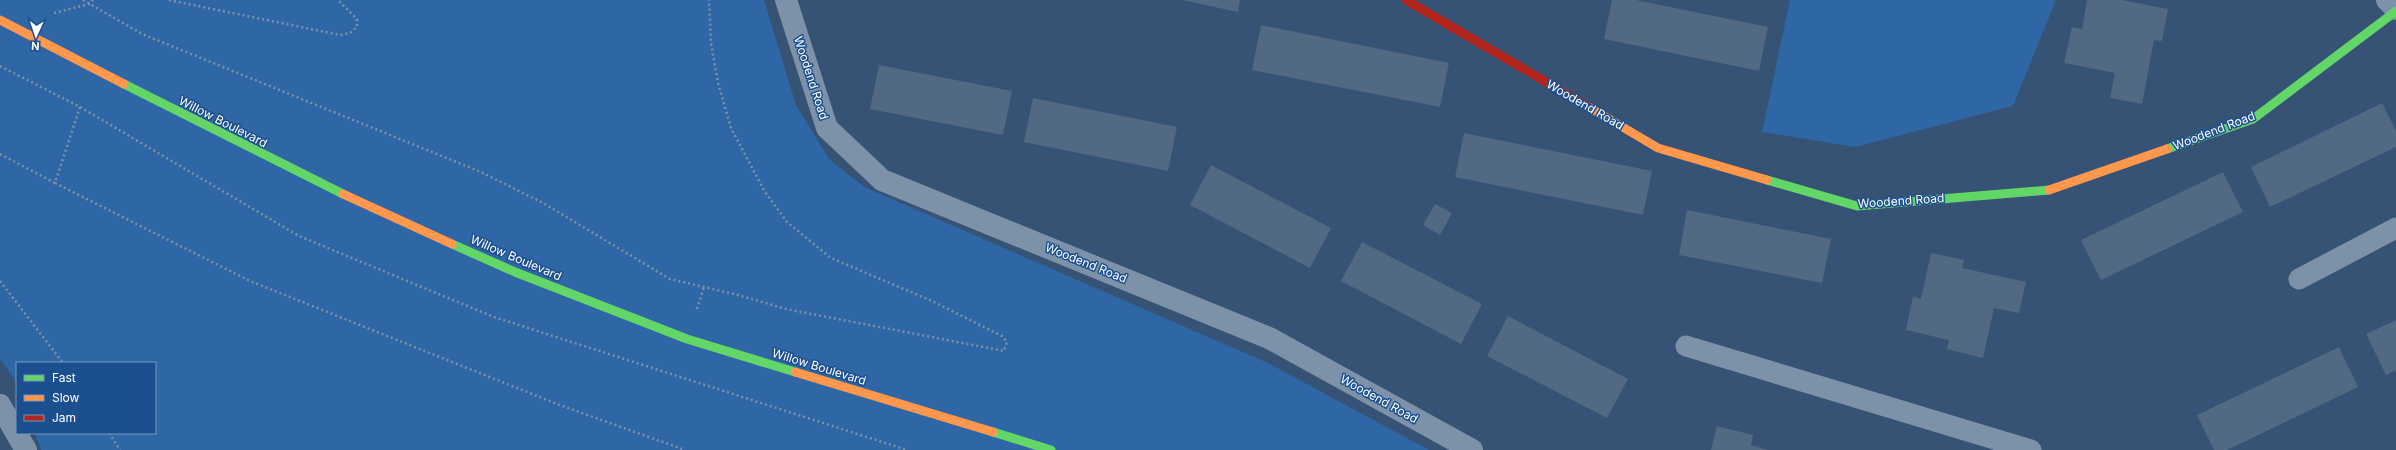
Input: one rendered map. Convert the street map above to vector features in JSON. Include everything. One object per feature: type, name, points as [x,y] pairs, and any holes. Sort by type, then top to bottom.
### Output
[{"type":"main road","name":"Woodend Road","points":[[1406,0],[1658,148],[1857,206],[2055,189],[2254,119],[2396,10]]},
{"type":"main road","name":"Willow Boulevard","points":[[0,20],[274,162],[399,221],[515,272],[687,339],[1051,450]]},
{"type":"street","name":"Woodend Road","points":[[786,0],[827,128],[882,180],[1269,338],[1472,450]]},
{"type":"street","points":[[2387,0],[2396,10]]},
{"type":"street","points":[[0,405],[16,433]]},
{"type":"street","points":[[17,434],[26,450]]},
{"type":"lane","points":[[2300,279],[2396,228]]},
{"type":"lane","points":[[1686,346],[2031,450]]},
{"type":"path","points":[[84,0],[142,34],[481,172],[543,202],[670,279],[786,309],[1004,351],[1007,342],[1002,336],[932,301],[832,258],[787,222],[765,192],[731,128],[718,82],[711,43],[709,0]]},
{"type":"path","points":[[169,0],[340,35],[347,34],[357,27],[357,19],[338,0]]},
{"type":"path","points":[[0,66],[80,107],[299,236],[494,317],[907,450]]},
{"type":"path","points":[[55,183],[80,107]]},
{"type":"path","points":[[0,154],[250,281],[557,404],[685,450]]},
{"type":"path","points":[[0,281],[63,362]]},
{"type":"path","points":[[110,434],[120,450]]},
{"type":"shaded area","points":[[0,0],[764,0],[796,105],[829,159],[864,187],[1268,363],[1429,450],[41,450],[35,434],[156,434],[156,362],[16,362],[16,382],[0,359]]},
{"type":"shaded area","points":[[1790,0],[2056,0],[2013,106],[1855,147],[1762,132]]},
{"type":"building","points":[[1182,0],[1240,0],[1238,12]]},
{"type":"building","points":[[1612,0],[1636,0],[1768,27],[1759,71],[1604,39]]},
{"type":"building","points":[[2087,0],[2122,0],[2168,9],[2162,41],[2154,40],[2142,104],[2110,98],[2115,73],[2064,63],[2072,27],[2082,29]]},
{"type":"building","points":[[1261,25],[1449,63],[1440,107],[1252,70]]},
{"type":"building","points":[[879,65],[1012,91],[1003,135],[870,109]]},
{"type":"building","points":[[1033,98],[1177,127],[1168,171],[1024,142]]},
{"type":"building","points":[[2382,103],[2396,131],[2396,147],[2270,207],[2251,167]]},
{"type":"building","points":[[1464,133],[1652,171],[1643,215],[1455,177]]},
{"type":"building","points":[[1211,165],[1331,228],[1310,268],[1190,205]]},
{"type":"building","points":[[2223,172],[2243,212],[2101,280],[2081,240]]},
{"type":"building","points":[[1435,204],[1452,213],[1440,235],[1423,225]]},
{"type":"building","points":[[1687,210],[1831,239],[1822,283],[1679,255]]},
{"type":"building","points":[[1362,242],[1482,304],[1461,344],[1341,281]]},
{"type":"building","points":[[1931,253],[1964,260],[1962,268],[2026,282],[2019,313],[1994,308],[1983,358],[1947,349],[1949,340],[1906,330],[1913,296],[1921,299]]},
{"type":"building","points":[[1508,316],[1628,379],[1607,418],[1487,356]]},
{"type":"building","points":[[2396,320],[2396,370],[2386,375],[2366,334]]},
{"type":"building","points":[[2339,347],[2358,387],[2227,450],[2214,450],[2197,415]]},
{"type":"building","points":[[1717,426],[1753,435],[1751,445],[1768,450],[1711,450]]},
{"type":"traffic: fast","points":[[2167,149],[2253,119],[2396,11]]},
{"type":"traffic: fast","points":[[124,84],[343,194]]},
{"type":"traffic: fast","points":[[1767,180],[1857,206],[2049,190]]},
{"type":"traffic: fast","points":[[452,244],[515,272],[687,339],[795,372]]},
{"type":"traffic: fast","points":[[993,432],[1051,450]]},
{"type":"traffic: slow","points":[[0,20],[124,84]]},
{"type":"traffic: slow","points":[[1587,106],[1658,148],[1767,180]]},
{"type":"traffic: slow","points":[[2049,190],[2167,149]]},
{"type":"traffic: slow","points":[[343,194],[452,244]]},
{"type":"traffic: slow","points":[[795,372],[993,432]]},
{"type":"traffic: jam","points":[[1406,0],[1587,106]]}]
